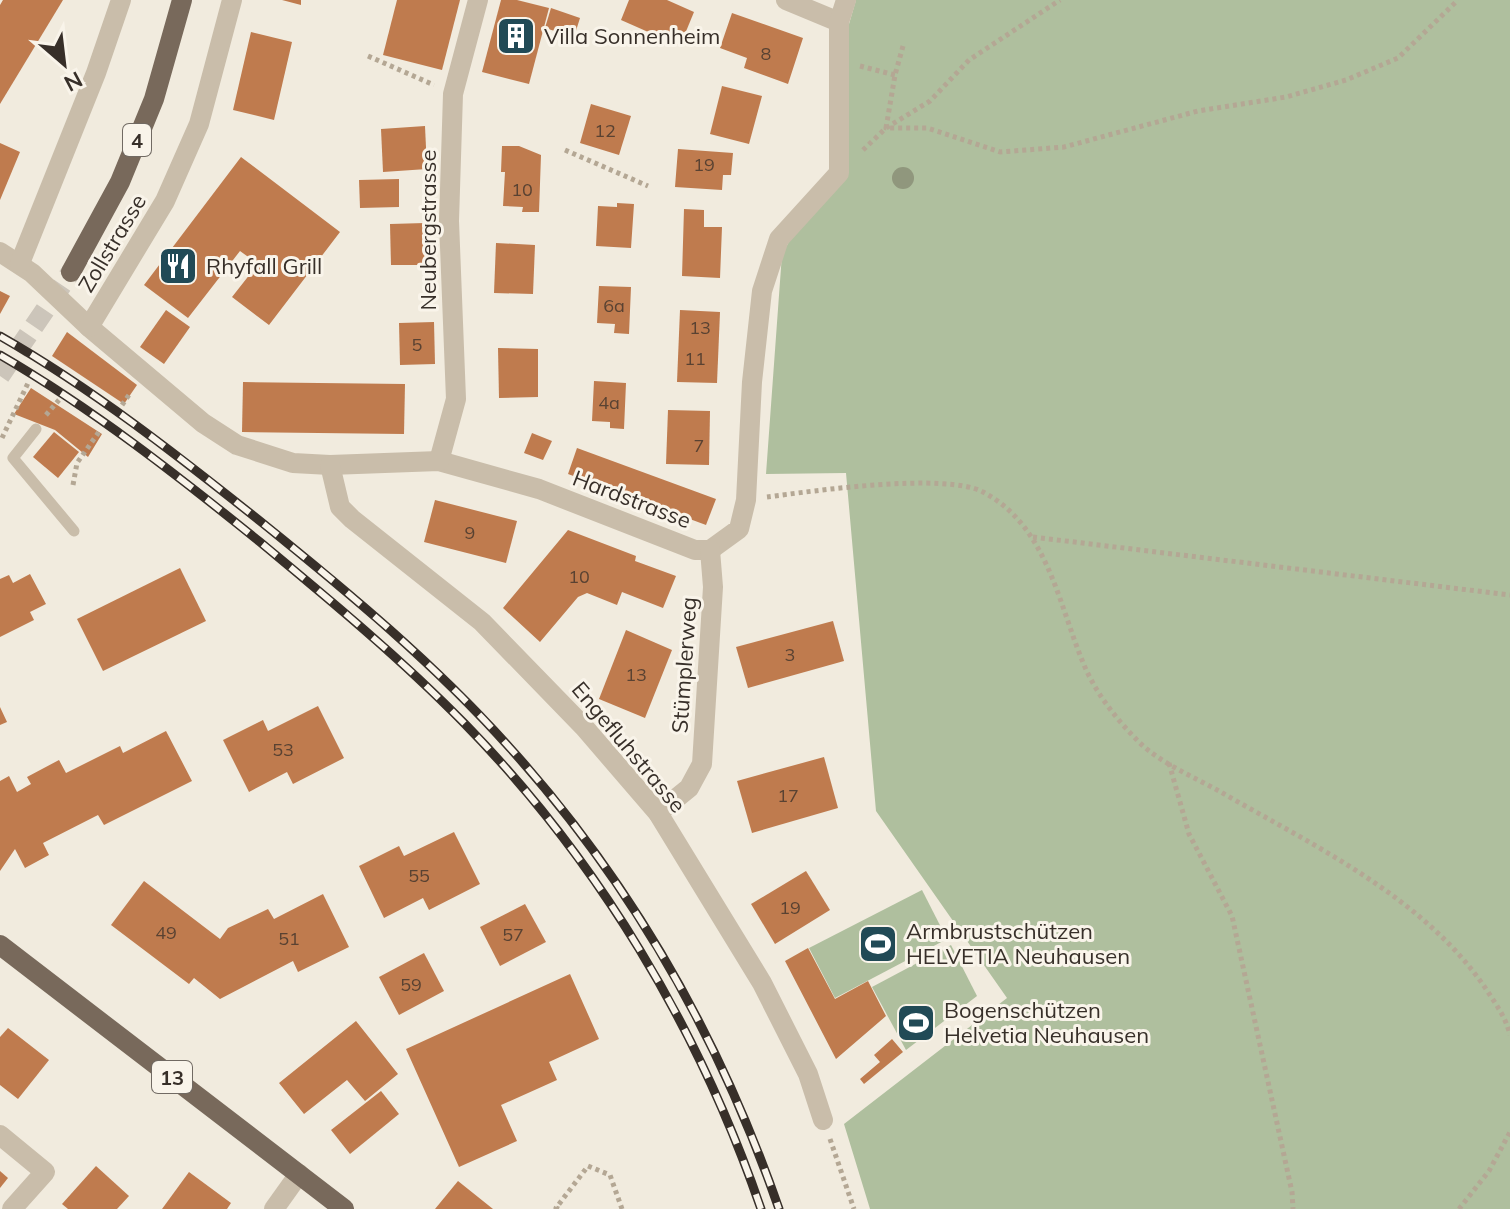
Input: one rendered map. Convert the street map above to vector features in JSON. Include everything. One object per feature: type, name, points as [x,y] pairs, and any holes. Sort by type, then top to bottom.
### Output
[{"type":"main road","name":"Zollstrasse","points":[[71,272],[120,182],[154,99],[182,0]]},
{"type":"main road","name":"13","points":[[0,945],[344,1209]]},
{"type":"street","points":[[20,263],[96,73],[121,0]]},
{"type":"street","name":"Zollstrasse","points":[[89,327],[165,201],[199,124],[232,0]]},
{"type":"street","name":"Neubergstrasse","points":[[439,461],[456,399],[449,221],[453,94],[478,0]]},
{"type":"street","points":[[786,0],[839,22]]},
{"type":"street","points":[[839,173],[839,22],[846,0]]},
{"type":"street","name":"Hardstrasse","points":[[0,252],[20,263],[89,327],[203,423],[237,445],[293,463],[330,465],[439,461],[539,489],[695,550],[710,550],[739,529],[746,500],[752,382],[762,291],[779,239],[839,173]]},
{"type":"street","name":"Engefluhstrasse","points":[[330,465],[340,507],[482,622],[584,727],[658,813],[762,983],[808,1074],[823,1120]]},
{"type":"street","name":"Stümplerweg","points":[[658,813],[689,788],[702,764],[713,587],[710,550]]},
{"type":"street","points":[[0,1135],[45,1172],[12,1209]]},
{"type":"street","points":[[274,1209],[299,1174]]},
{"type":"lane","points":[[36,429],[13,458],[74,531]]},
{"type":"path","points":[[839,173],[886,128],[930,101],[969,60],[1060,0]]},
{"type":"path","points":[[886,128],[927,128],[1000,152],[1064,147],[1198,111],[1286,97],[1346,80],[1398,58],[1458,0]]},
{"type":"path","points":[[886,128],[903,46]]},
{"type":"path","points":[[368,56],[453,94]]},
{"type":"path","points":[[839,66],[861,66],[895,75]]},
{"type":"path","points":[[565,150],[648,186]]},
{"type":"path","points":[[0,442],[29,381]]},
{"type":"path","points":[[73,485],[77,463],[101,429]]},
{"type":"path","points":[[746,500],[837,488],[945,483],[982,491],[1010,513],[1033,537],[1090,675],[1110,708],[1138,742],[1402,902],[1470,966],[1507,1022],[1510,1035]]},
{"type":"path","points":[[1033,537],[1510,595]]},
{"type":"path","points":[[1169,762],[1189,834],[1232,916],[1292,1192],[1293,1209]]},
{"type":"path","points":[[823,1120],[854,1209]]},
{"type":"path","points":[[1459,1209],[1489,1171],[1510,1132]]},
{"type":"path","points":[[559,1209],[556,1208],[588,1166],[610,1175],[622,1209]]},
{"type":"green space","points":[[856,0],[1510,0],[1510,1209],[870,1209],[844,1124],[1007,998],[876,811],[846,473],[766,474],[782,254],[843,147],[849,24]]},
{"type":"green space","name":"Armbrustschützen HELVETIA Neuhausen","points":[[922,890],[947,939],[835,998],[809,948]]},
{"type":"green space","name":"Bogenschützen Helvetia Neuhausen","points":[[951,945],[977,996],[906,1050],[872,987]]},
{"type":"building","points":[[3,0],[63,0],[0,104],[0,5]]},
{"type":"building","points":[[282,0],[301,0],[301,5]]},
{"type":"building","points":[[397,0],[460,0],[442,70],[383,55]]},
{"type":"building","name":"Villa Sonnenheim","points":[[501,0],[517,0],[549,8],[529,84],[482,72]]},
{"type":"building","points":[[629,0],[667,0],[694,12],[680,46],[621,20]]},
{"type":"building","points":[[551,8],[580,18],[574,37],[545,28]]},
{"type":"building","points":[[732,13],[803,38],[788,84],[744,68],[747,58],[720,48]]},
{"type":"building","points":[[251,32],[292,42],[274,120],[233,110]]},
{"type":"building","points":[[722,86],[762,96],[749,144],[710,134]]},
{"type":"building","points":[[591,104],[631,116],[619,155],[580,143]]},
{"type":"building","points":[[425,126],[427,169],[383,172],[381,129]]},
{"type":"building","points":[[0,143],[20,152],[0,200]]},
{"type":"building","points":[[502,146],[519,146],[541,155],[539,212],[522,212],[523,207],[503,206],[505,172],[501,172]]},
{"type":"building","points":[[678,149],[733,153],[731,175],[723,175],[722,190],[675,187]]},
{"type":"building","points":[[241,157],[340,232],[269,325],[232,297],[258,264],[240,251],[188,318],[144,285]]},
{"type":"building","points":[[399,179],[399,207],[360,208],[359,180]]},
{"type":"building","points":[[617,203],[634,204],[631,248],[596,246],[598,206],[617,207]]},
{"type":"building","points":[[684,209],[704,210],[704,227],[722,227],[720,278],[682,276]]},
{"type":"building","points":[[425,223],[426,265],[391,265],[390,224]]},
{"type":"building","points":[[496,243],[535,245],[533,294],[494,293]]},
{"type":"building","points":[[599,286],[631,287],[629,334],[614,333],[615,324],[597,323]]},
{"type":"building","points":[[0,291],[10,296],[0,314]]},
{"type":"building","points":[[166,310],[190,327],[164,364],[140,347]]},
{"type":"building","points":[[680,310],[720,312],[717,383],[677,382]]},
{"type":"building","points":[[434,322],[435,364],[400,365],[399,323]]},
{"type":"building","points":[[67,332],[137,385],[124,404],[52,356]]},
{"type":"building","points":[[498,348],[538,349],[538,397],[499,398]]},
{"type":"building","points":[[594,381],[626,383],[624,429],[610,428],[610,422],[592,421]]},
{"type":"building","points":[[243,382],[405,384],[404,434],[242,432]]},
{"type":"building","points":[[31,388],[102,434],[88,457],[55,430],[14,414]]},
{"type":"building","points":[[668,410],[710,411],[709,465],[666,464]]},
{"type":"building","points":[[54,432],[79,452],[58,478],[33,457]]},
{"type":"building","points":[[532,433],[552,441],[543,460],[524,453]]},
{"type":"building","points":[[577,448],[716,499],[706,525],[568,474]]},
{"type":"building","points":[[435,500],[517,521],[506,563],[424,542]]},
{"type":"building","points":[[568,530],[636,556],[635,561],[676,576],[663,608],[622,592],[617,605],[587,593],[578,597],[540,642],[503,608]]},
{"type":"building","points":[[180,568],[206,621],[103,671],[77,619]]},
{"type":"building","points":[[30,574],[46,604],[30,612],[34,620],[0,637],[0,579],[9,575],[13,583]]},
{"type":"building","points":[[833,621],[844,661],[748,688],[736,647]]},
{"type":"building","points":[[626,630],[672,650],[645,718],[599,699]]},
{"type":"building","points":[[318,706],[344,758],[293,784],[287,772],[249,792],[223,740],[263,720],[268,731]]},
{"type":"building","points":[[0,707],[7,722],[0,725]]},
{"type":"building","points":[[166,731],[192,781],[104,825],[98,815],[43,843],[49,855],[25,868],[15,849],[0,871],[0,781],[9,776],[17,792],[31,784],[27,777],[59,760],[66,773],[120,746],[123,753]]},
{"type":"building","points":[[824,757],[838,808],[752,833],[737,781]]},
{"type":"building","points":[[454,832],[480,884],[429,910],[423,898],[384,918],[359,866],[399,846],[404,856]]},
{"type":"building","points":[[806,871],[830,910],[775,944],[751,904]]},
{"type":"building","points":[[144,881],[220,939],[228,928],[268,909],[274,919],[323,894],[349,947],[298,972],[293,961],[220,999],[194,978],[189,984],[111,925]]},
{"type":"building","points":[[525,904],[546,942],[500,966],[480,927]]},
{"type":"building","points":[[808,948],[835,999],[868,981],[886,1016],[836,1059],[785,961]]},
{"type":"building","points":[[424,953],[444,991],[399,1015],[379,977]]},
{"type":"building","points":[[570,974],[599,1039],[549,1062],[557,1080],[501,1105],[517,1141],[459,1167],[406,1049]]},
{"type":"building","points":[[356,1021],[398,1074],[365,1101],[347,1080],[304,1114],[279,1083]]},
{"type":"building","points":[[8,1028],[49,1060],[18,1099],[0,1085],[0,1037]]},
{"type":"building","points":[[892,1039],[903,1052],[864,1084],[860,1079],[880,1062],[874,1055]]},
{"type":"building","points":[[381,1091],[399,1114],[350,1154],[331,1130]]},
{"type":"building","points":[[96,1166],[129,1196],[117,1209],[68,1209],[62,1204]]},
{"type":"building","points":[[0,1171],[8,1178],[0,1188]]},
{"type":"building","points":[[189,1172],[231,1203],[227,1209],[162,1209]]},
{"type":"building","points":[[458,1181],[493,1209],[435,1209]]},
{"type":"tunnel","points":[[0,376],[71,272]]},
{"type":"railway","points":[[0,336],[101,400],[260,521],[421,658],[510,748],[595,853],[668,965],[729,1084],[779,1209]]},
{"type":"railway","points":[[0,355],[101,420],[260,542],[415,675],[513,776],[601,889],[640,950],[707,1076],[761,1209]]},
{"type":"place","name":"Villa Sonnenheim","points":[[516,36]]},
{"type":"place","name":"Rhyfall Grill","points":[[178,266]]},
{"type":"place","name":"Armbrustschützen HELVETIA Neuhausen","points":[[878,944]]},
{"type":"place","name":"Bogenschützen Helvetia Neuhausen","points":[[916,1023]]}]
